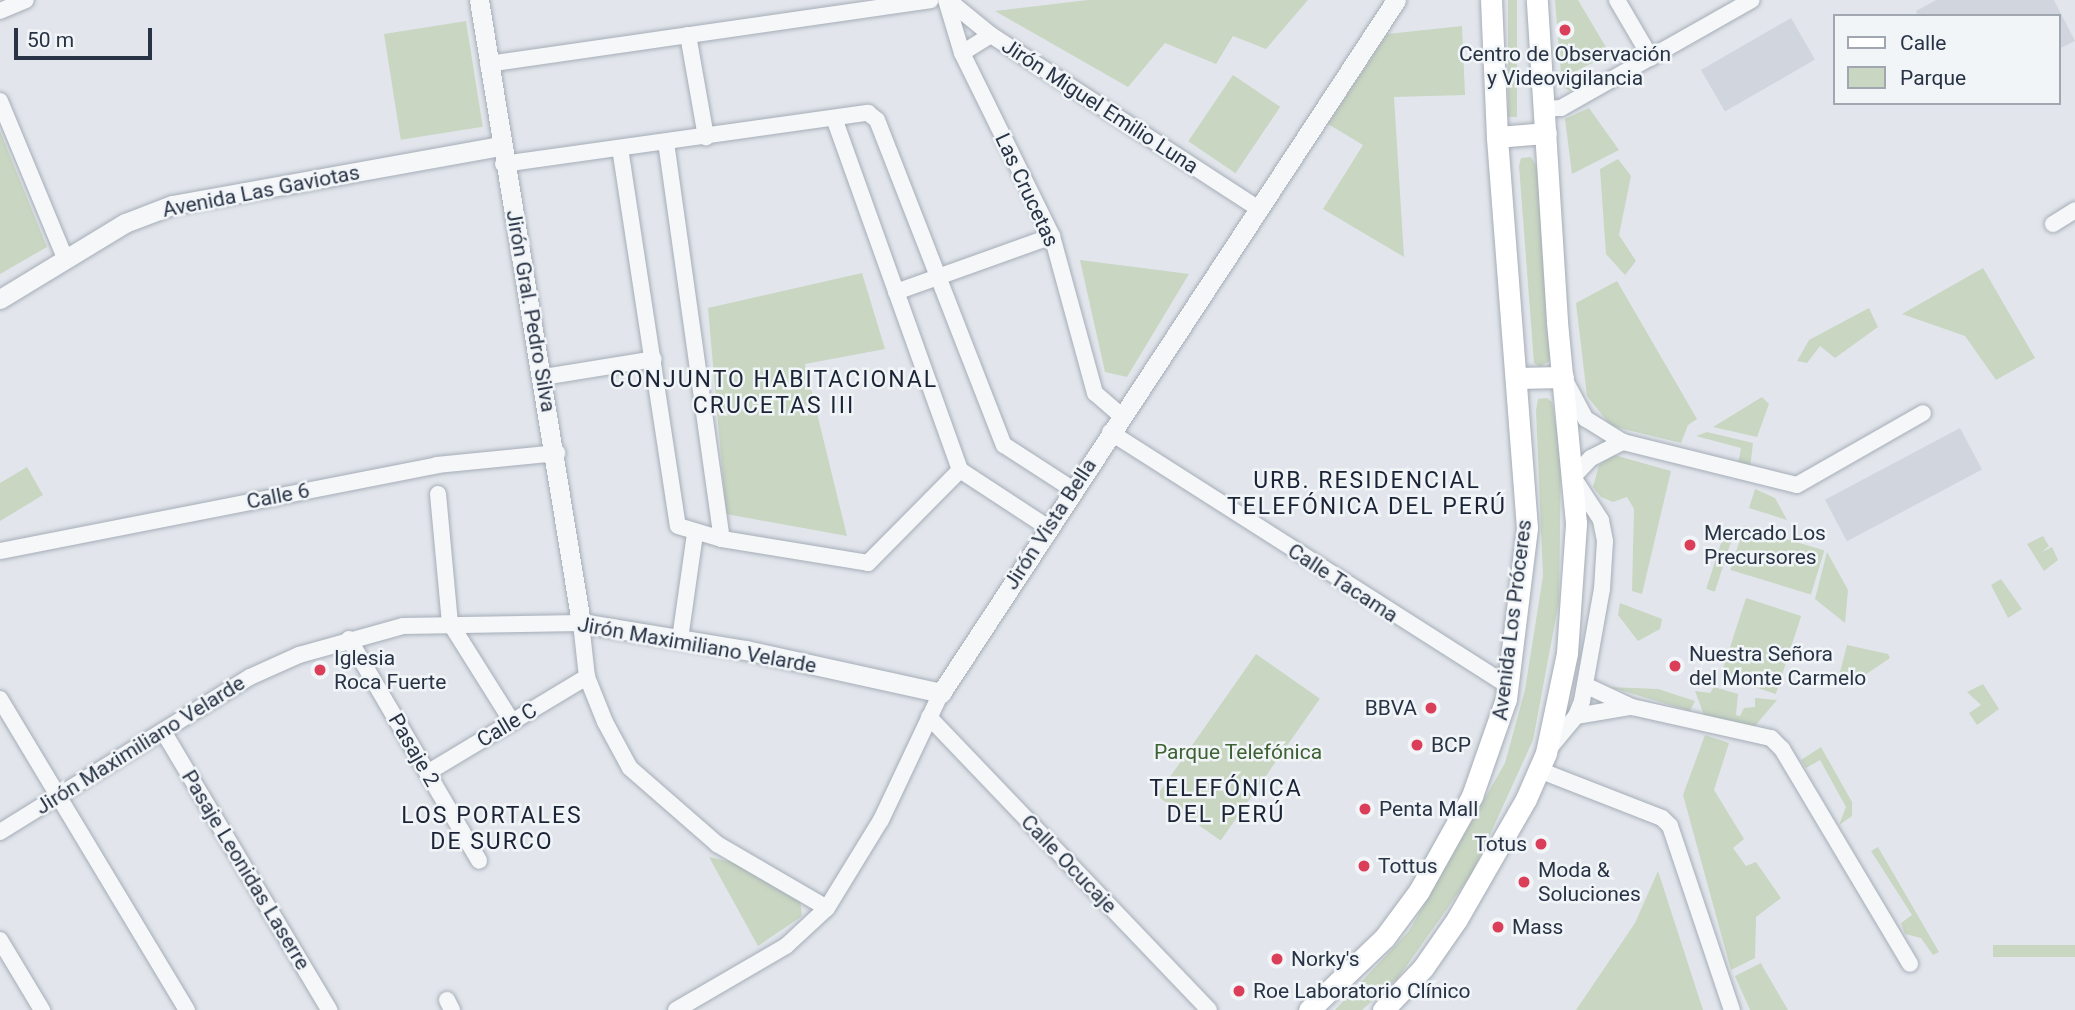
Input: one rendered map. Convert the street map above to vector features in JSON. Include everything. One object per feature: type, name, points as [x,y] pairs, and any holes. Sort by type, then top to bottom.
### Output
[{"type":"main road","name":"Avenida Los Próceres","points":[[1309,1010],[1385,937],[1437,862],[1485,767],[1508,686],[1527,528],[1497,137],[1491,0]]},
{"type":"main road","points":[[1383,1010],[1423,968],[1457,919],[1543,761],[1574,597],[1573,477],[1563,377],[1546,133],[1553,109],[1537,0]]},
{"type":"main road","points":[[1497,137],[1546,133]]},
{"type":"main road","points":[[1516,378],[1563,377]]},
{"type":"street","points":[[0,11],[26,0]]},
{"type":"street","name":"Jirón Gral. Pedro Silva","points":[[480,0],[502,155],[557,453],[581,623]]},
{"type":"street","points":[[488,64],[930,0]]},
{"type":"street","name":"Jirón Miguel Emilio Luna","points":[[947,0],[991,34],[1256,207]]},
{"type":"street","name":"Las Crucetas","points":[[947,0],[962,53],[1052,236],[1095,393],[1115,423]]},
{"type":"street","name":"Jirón Vista Bella","points":[[676,1010],[786,946],[827,908],[881,820],[941,693],[1256,207],[1396,0]]},
{"type":"street","points":[[1617,0],[1650,58]]},
{"type":"street","points":[[1553,109],[1752,0]]},
{"type":"street","points":[[962,53],[991,34]]},
{"type":"street","points":[[688,35],[706,137]]},
{"type":"street","points":[[0,101],[65,260]]},
{"type":"street","points":[[502,155],[620,148],[834,120],[867,113],[877,120],[1004,445],[1072,489]]},
{"type":"street","points":[[834,120],[960,470],[1047,527]]},
{"type":"street","points":[[666,142],[722,539]]},
{"type":"street","points":[[620,148],[654,359],[674,520],[683,531],[868,564],[960,470]]},
{"type":"street","name":"Avenida Las Gaviotas","points":[[0,299],[125,223],[172,205],[502,155]]},
{"type":"street","points":[[2053,224],[2075,210]]},
{"type":"street","points":[[896,292],[939,273],[1052,236]]},
{"type":"street","points":[[542,377],[654,359]]},
{"type":"street","points":[[1563,377],[1586,419],[1623,442],[1797,485],[1923,413]]},
{"type":"street","name":"Calle Tacama","points":[[1115,423],[1508,686]]},
{"type":"street","points":[[1623,442],[1591,458],[1573,477],[1601,520],[1605,541],[1598,625],[1587,686],[1576,716],[1543,761],[1662,818],[1675,834],[1732,1010]]},
{"type":"street","name":"Calle 6","points":[[0,551],[438,465],[557,453]]},
{"type":"street","points":[[439,494],[450,622],[512,722]]},
{"type":"street","points":[[680,639],[695,534]]},
{"type":"street","name":"Jirón Maximiliano Velarde","points":[[0,832],[250,677],[348,639],[403,626],[450,622],[581,623],[680,639],[941,693]]},
{"type":"street","points":[[581,623],[587,677],[605,722],[630,768],[716,844],[827,908]]},
{"type":"street","name":"Pasaje 2","points":[[348,639],[479,861]]},
{"type":"street","name":"Calle C","points":[[427,774],[587,677]]},
{"type":"street","points":[[1587,686],[1632,707],[1761,733],[1778,744],[1910,964]]},
{"type":"street","points":[[0,699],[187,1010]]},
{"type":"street","points":[[1576,716],[1632,707]]},
{"type":"street","name":"Calle Ocucaje","points":[[929,717],[1209,1010]]},
{"type":"street","name":"Pasaje Leonidas Laserre","points":[[163,731],[329,1010]]},
{"type":"street","points":[[0,940],[42,1010]]},
{"type":"shaded area","points":[[1936,0],[2054,0],[2075,41],[2061,48],[2061,14],[1917,14],[1916,11]]},
{"type":"shaded area","points":[[1791,18],[1815,60],[1725,112],[1701,70]]},
{"type":"shaded area","points":[[1960,428],[1982,469],[1847,541],[1825,500]]},
{"type":"green space","points":[[1088,0],[1308,0],[1266,49],[1233,36],[1216,64],[1165,43],[1128,87],[995,11]]},
{"type":"green space","points":[[1508,0],[1517,0],[1517,117],[1508,117]]},
{"type":"green space","points":[[1555,0],[1578,0],[1610,54],[1572,73],[1579,86],[1573,92],[1562,87]]},
{"type":"green space","points":[[466,21],[483,127],[401,140],[384,34]]},
{"type":"green space","points":[[1462,26],[1465,95],[1394,97],[1404,257],[1323,209],[1363,145],[1328,124],[1387,34]]},
{"type":"green space","points":[[1233,75],[1280,107],[1236,173],[1188,141]]},
{"type":"green space","points":[[1589,108],[1619,150],[1572,174],[1565,119]]},
{"type":"green space","points":[[0,131],[47,247],[0,274]]},
{"type":"green space","points":[[1531,157],[1537,167],[1551,360],[1540,367],[1534,363],[1519,166],[1521,158]]},
{"type":"green space","points":[[1618,159],[1631,176],[1619,235],[1636,261],[1625,275],[1606,254],[1600,169]]},
{"type":"green space","points":[[1080,260],[1189,274],[1127,377],[1105,372]]},
{"type":"green space","points":[[1983,268],[2035,358],[1996,380],[1965,336],[1902,314]]},
{"type":"green space","points":[[862,273],[885,349],[805,364],[847,536],[726,514],[708,308]]},
{"type":"green space","points":[[1617,281],[1697,419],[1688,425],[1681,443],[1611,426],[1587,396],[1576,303]]},
{"type":"green space","points":[[1869,308],[1878,327],[1835,358],[1820,346],[1807,363],[1797,361],[1809,340]]},
{"type":"green space","points":[[1762,397],[1769,404],[1757,437],[1713,427]]},
{"type":"green space","points":[[1547,398],[1552,402],[1561,454],[1559,601],[1533,740],[1473,872],[1398,978],[1362,1010],[1335,1010],[1409,931],[1505,763],[1525,690],[1543,576],[1536,410],[1538,399]]},
{"type":"green space","points":[[1707,432],[1753,443],[1750,468],[1738,464],[1741,448],[1696,436]]},
{"type":"green space","points":[[1614,455],[1671,471],[1642,594],[1632,591],[1634,509],[1627,497],[1613,502],[1601,497],[1593,487],[1599,465]]},
{"type":"green space","points":[[27,467],[43,495],[0,521],[0,483]]},
{"type":"green space","points":[[1755,489],[1775,498],[1787,520],[1749,508]]},
{"type":"green space","points":[[1744,526],[1824,551],[1811,595],[1731,570]]},
{"type":"green space","points":[[1726,528],[1735,531],[1715,592],[1706,589]]},
{"type":"green space","points":[[2043,536],[2049,546],[2042,552],[2052,547],[2058,560],[2044,571],[2027,544]]},
{"type":"green space","points":[[1827,552],[1848,590],[1845,623],[1815,599]]},
{"type":"green space","points":[[2001,579],[2022,609],[2008,618],[1991,585]]},
{"type":"green space","points":[[1746,598],[1801,616],[1776,694],[1721,676]]},
{"type":"green space","points":[[1620,603],[1662,619],[1660,629],[1638,641],[1618,615]]},
{"type":"green space","points":[[1847,645],[1888,654],[1890,658],[1850,685],[1838,680]]},
{"type":"green space","name":"Parque Telefónica","points":[[1256,654],[1320,699],[1221,840],[1157,796]]},
{"type":"green space","points":[[1983,684],[1999,709],[1977,725],[1969,713],[1981,705],[1967,692]]},
{"type":"green space","points":[[1610,687],[1658,689],[1695,701],[1690,711]]},
{"type":"green space","points":[[1714,687],[1738,694],[1736,715],[1740,716],[1744,708],[1755,707],[1755,698],[1777,700],[1754,727],[1704,715],[1695,691],[1710,693]]},
{"type":"green space","points":[[1705,735],[1729,743],[1714,790],[1744,839],[1733,848],[1746,866],[1756,862],[1781,898],[1756,917],[1755,958],[1731,970],[1683,795]]},
{"type":"green space","points":[[1821,747],[1852,802],[1852,816],[1839,825],[1846,807],[1820,760],[1806,768],[1801,760]]},
{"type":"green space","points":[[1878,847],[1939,952],[1933,955],[1921,938],[1905,934],[1901,923],[1912,915],[1871,851]]},
{"type":"green space","points":[[709,857],[736,863],[800,899],[802,916],[758,946]]},
{"type":"green space","points":[[1658,871],[1703,1010],[1576,1010],[1635,923]]},
{"type":"green space","points":[[1993,945],[2075,945],[2075,957],[1993,957]]},
{"type":"green space","points":[[1761,963],[1788,1010],[1750,1010],[1735,976]]},
{"type":"place","name":"Centro de Observación y Videovigilancia","points":[[1565,30]]},
{"type":"place","name":"Mercado Los Precursores","points":[[1690,545]]},
{"type":"place","name":"Nuestra Señora del Monte Carmelo","points":[[1675,666]]},
{"type":"place","name":"Iglesia Roca Fuerte","points":[[320,670]]},
{"type":"place","name":"BBVA","points":[[1431,708]]},
{"type":"place","name":"BCP","points":[[1417,745]]},
{"type":"place","name":"Penta Mall","points":[[1365,809]]},
{"type":"place","name":"Totus","points":[[1541,844]]},
{"type":"place","name":"Tottus","points":[[1364,866]]},
{"type":"place","name":"Moda & Soluciones","points":[[1524,882]]},
{"type":"place","name":"Mass","points":[[1498,927]]},
{"type":"place","name":"Norky's","points":[[1277,959]]},
{"type":"place","name":"Roe Laboratorio Clínico","points":[[1239,991]]},
{"type":"district","name":"CONJUNTO HABITACIONAL CRUCETAS III","points":[[774,393]]},
{"type":"district","name":"URB. RESIDENCIAL TELEFÓNICA DEL PERÚ","points":[[1367,494]]},
{"type":"district","name":"TELEFÓNICA DEL PERÚ","points":[[1226,802]]},
{"type":"district","name":"LOS PORTALES DE SURCO","points":[[492,829]]}]
